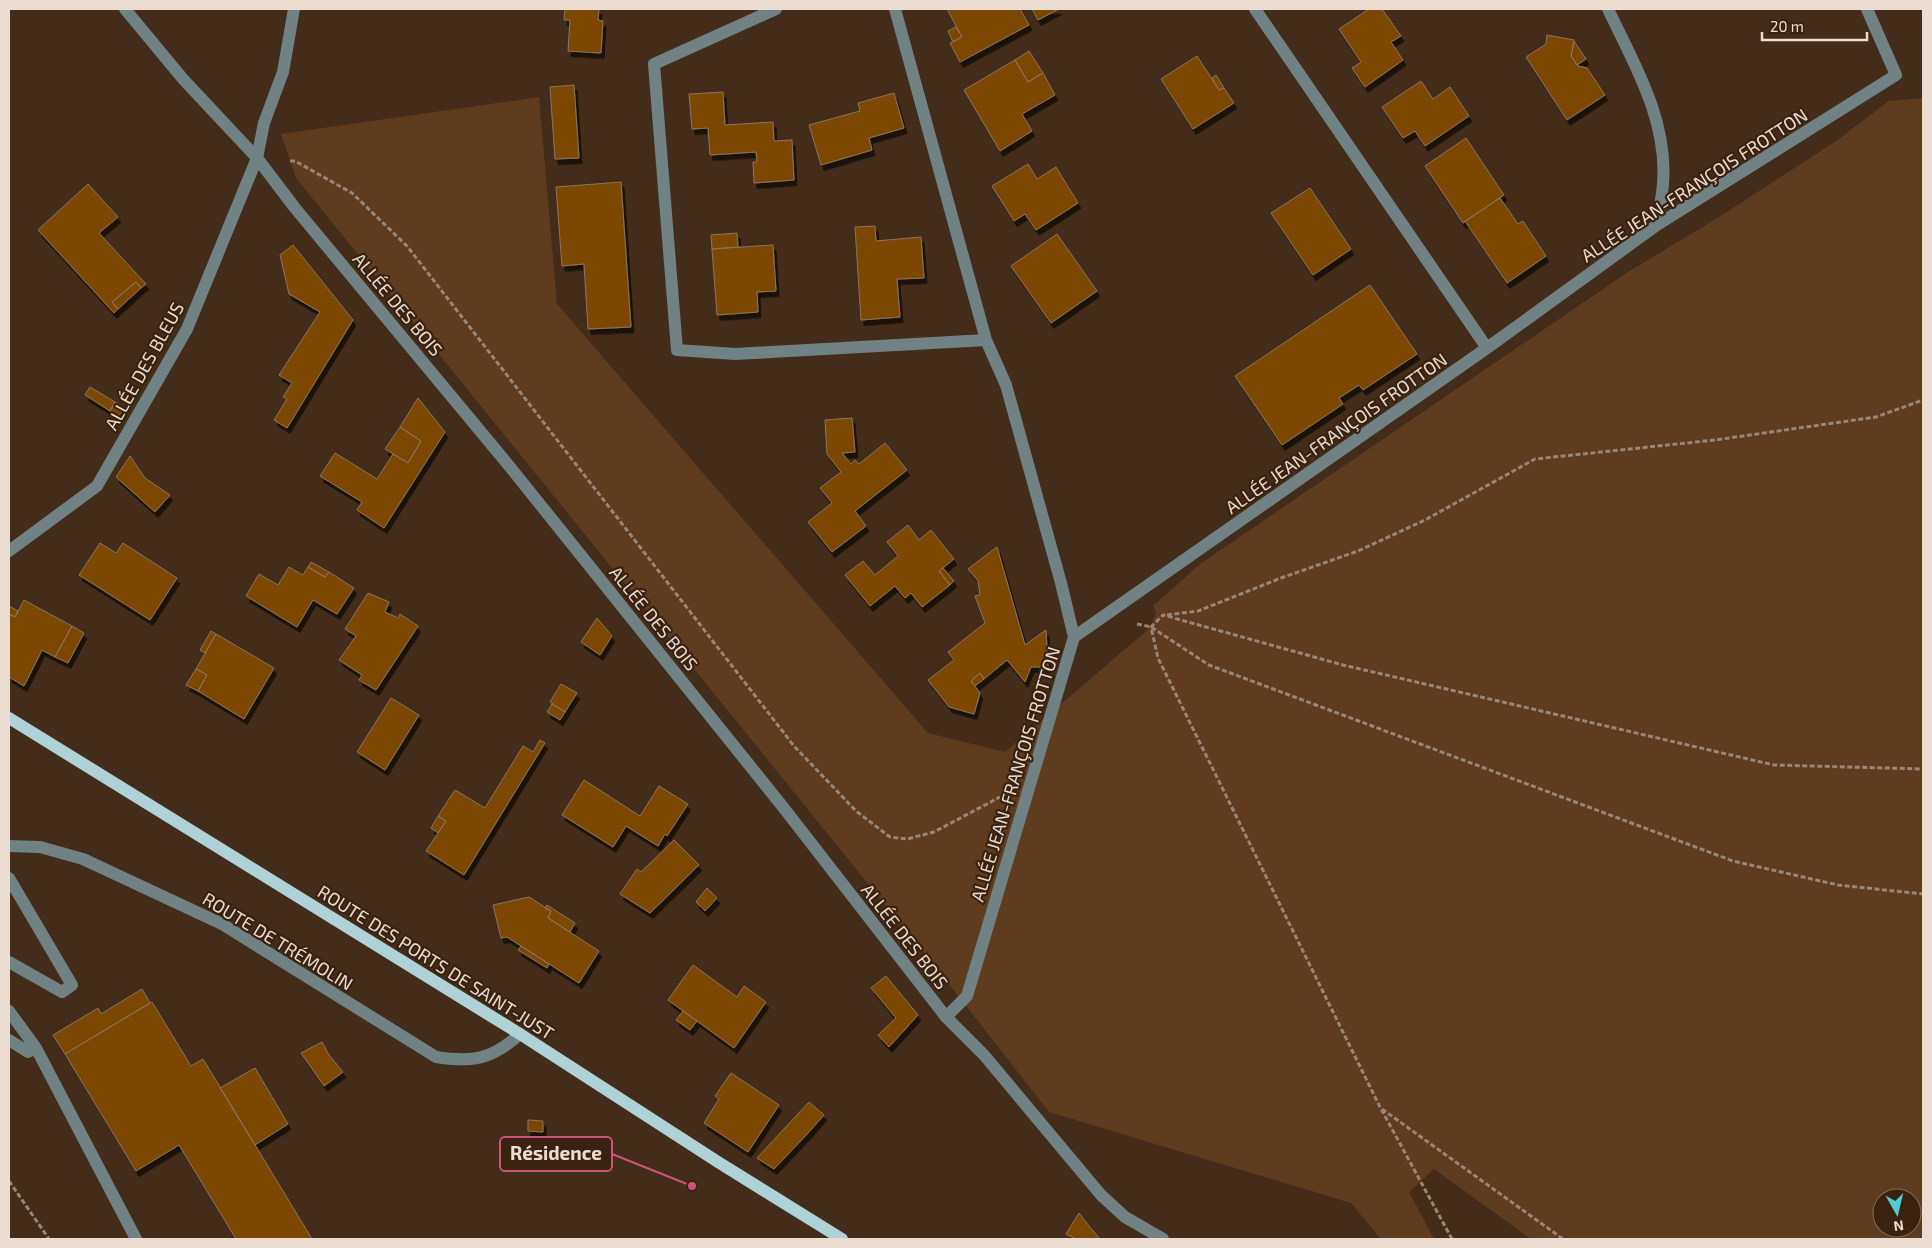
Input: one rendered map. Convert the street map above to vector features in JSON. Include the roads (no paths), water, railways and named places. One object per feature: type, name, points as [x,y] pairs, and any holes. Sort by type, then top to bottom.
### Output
[{"type":"main road","name":"ROUTE DES PORTS DE SAINT-JUST","points":[[9,718],[520,1034],[718,1162],[842,1239]]},
{"type":"street","name":"ALLÉE DES BOIS","points":[[125,9],[183,78],[257,158],[295,208],[510,467],[777,799],[946,1017],[984,1055],[1101,1195],[1125,1216],[1163,1239]]},
{"type":"street","name":"ALLÉE DES BLEUS","points":[[9,551],[97,486],[187,329],[257,158],[264,123],[284,72],[294,9]]},
{"type":"street","points":[[776,9],[654,64],[677,350],[735,354],[986,340]]},
{"type":"street","points":[[895,9],[986,340],[1006,385],[1061,583],[1074,637]]},
{"type":"street","points":[[1255,9],[1487,348]]},
{"type":"street","points":[[1608,9],[1644,84],[1655,114],[1662,149],[1663,182],[1657,225]]},
{"type":"street","name":"ALLÉE JEAN-FRANÇOIS FROTTON","points":[[946,1017],[967,996],[1074,637],[1487,348],[1657,225],[1896,75],[1867,9]]},
{"type":"street","name":"ROUTE DE TRÉMOLIN","points":[[9,846],[40,847],[84,859],[222,924],[436,1057],[459,1061],[482,1058],[506,1047],[520,1034]]},
{"type":"street","points":[[9,878],[72,985],[62,992],[9,962]]},
{"type":"street","points":[[9,1011],[36,1048],[136,1239]]},
{"type":"street","points":[[9,1040],[28,1052],[36,1048]]},
{"type":"place","name":"Résidence","points":[[692,1186]]}]
